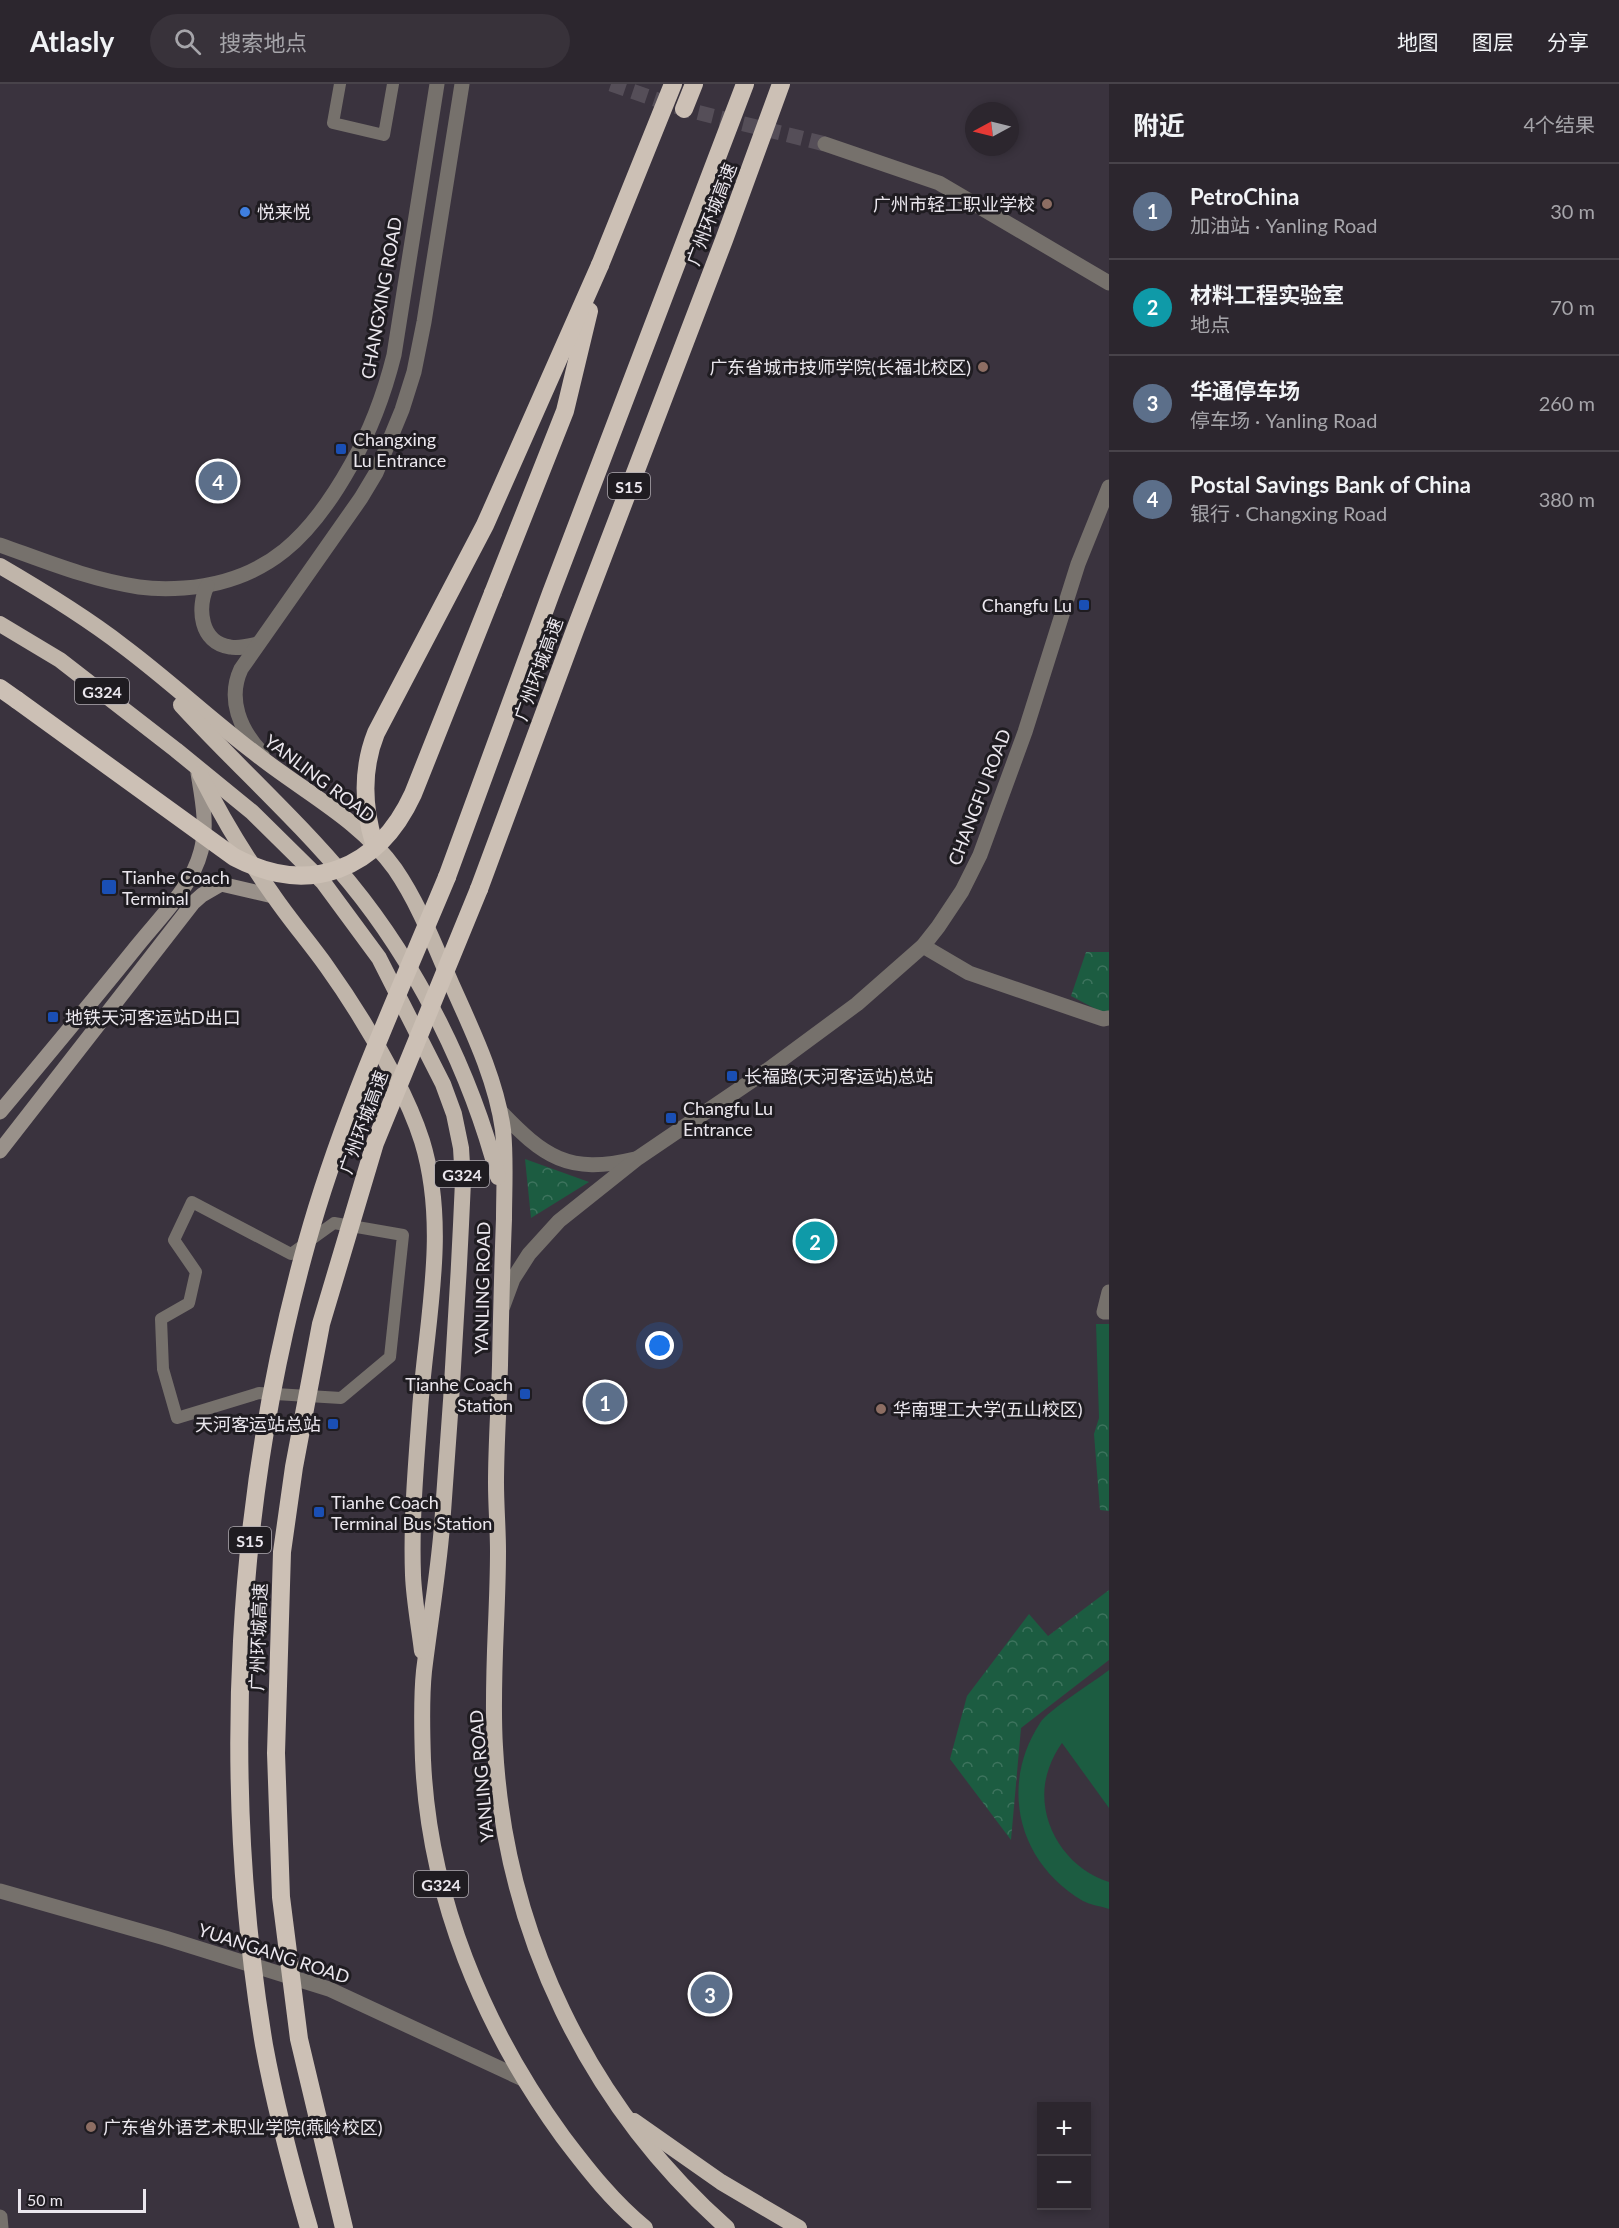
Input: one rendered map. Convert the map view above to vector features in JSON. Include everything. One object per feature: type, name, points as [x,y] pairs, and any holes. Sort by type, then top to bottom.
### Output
[{"type":"highway","points":[[374,843],[369,826],[366,788],[367,761],[371,746],[386,712],[485,525],[600,265],[673,84]]},
{"type":"highway","points":[[684,109],[694,84]]},
{"type":"highway","name":"广州环城高速","points":[[309,2228],[265,2049],[249,1926],[241,1793],[242,1624],[249,1549],[258,1472],[287,1317],[307,1241],[347,1115],[447,877],[551,593],[745,84]]},
{"type":"highway","name":"广州环城高速","points":[[344,2228],[299,2039],[280,1897],[276,1753],[282,1552],[296,1456],[321,1324],[375,1143],[479,889],[781,84]]},
{"type":"highway","points":[[0,688],[234,856],[259,868],[284,875],[304,876],[349,866],[366,855],[382,843],[399,822],[413,794],[493,593],[565,411],[600,265]]},
{"type":"highway","name":"G324","points":[[0,566],[78,613],[127,648]]},
{"type":"highway","name":"G324","points":[[0,624],[60,660],[88,680],[197,767],[222,817],[273,896],[327,967],[367,1028],[404,1096],[422,1141],[430,1171],[434,1201],[433,1284],[420,1408],[412,1549],[413,1578],[424,1672]]},
{"type":"highway","points":[[127,648],[326,856],[357,892],[393,941],[421,989],[467,1086],[489,1142],[504,1199]]},
{"type":"highway","name":"YANLING ROAD","points":[[127,648],[231,736],[348,821],[374,843],[393,868],[420,912],[490,1077],[503,1131],[504,1199],[496,1485],[498,1549],[494,1698],[495,1746],[508,1857],[547,1976],[577,2040],[621,2111],[668,2171],[727,2228]]},
{"type":"highway","name":"YANLING ROAD","points":[[197,767],[252,812],[293,851],[353,920],[379,958],[405,1005],[443,1084],[454,1114],[461,1148],[463,1181],[461,1230],[442,1517],[424,1672],[423,1750],[427,1802],[441,1886],[475,1983],[525,2080],[586,2167],[609,2194],[645,2228]]},
{"type":"highway","points":[[621,2111],[721,2182],[799,2228]]},
{"type":"main road","points":[[0,1112],[187,882],[202,850],[204,835],[197,767]]},
{"type":"main road","points":[[0,1151],[192,903],[221,884],[273,896]]},
{"type":"main road","points":[[178,894],[192,903]]},
{"type":"street","points":[[340,84],[333,123],[384,135],[393,84]]},
{"type":"street","name":"CHANGXING ROAD","points":[[0,545],[107,581],[164,589],[207,586],[230,581],[276,558],[302,535],[339,487],[367,436],[387,383],[394,356],[437,84]]},
{"type":"street","points":[[287,778],[251,742],[243,729],[237,713],[236,679],[361,498],[376,473],[402,410],[414,372],[424,322],[462,84]]},
{"type":"street","points":[[825,144],[939,183],[1109,283]]},
{"type":"street","name":"CHANGFU ROAD","points":[[501,1312],[513,1278],[543,1236],[560,1221],[638,1158],[834,1022],[883,983],[923,946],[962,891],[980,855],[1025,732],[1078,564],[1109,487]]},
{"type":"street","points":[[207,586],[201,598],[201,614],[203,627],[214,641],[227,647],[241,648],[258,644]]},
{"type":"street","points":[[923,946],[969,973],[1103,1019],[1109,1018]]},
{"type":"street","name":"CHANGFU ROAD","points":[[499,1110],[540,1150],[558,1159],[583,1164],[609,1165],[638,1158]]},
{"type":"street","points":[[192,1202],[291,1254],[334,1223],[403,1235],[390,1357],[341,1398],[260,1393],[177,1418],[163,1369],[161,1319],[189,1303],[195,1272],[174,1240],[192,1202]]},
{"type":"street","points":[[1107,1312],[1109,1292]]},
{"type":"street","name":"YUANGANG ROAD","points":[[0,1892],[165,1938],[329,1989],[525,2080]]},
{"type":"street","points":[[0,2217],[1,2228]]},
{"type":"green space","points":[[1086,952],[1109,952],[1109,1016],[1071,996]]},
{"type":"green space","points":[[525,1159],[589,1182],[531,1218]]},
{"type":"green space","points":[[1096,1324],[1109,1324],[1109,1418],[1099,1418]]},
{"type":"green space","points":[[1099,1418],[1109,1418],[1109,1511],[1100,1510],[1094,1434]]},
{"type":"green space","points":[[1109,1590],[1109,1660],[1021,1728],[1011,1840],[950,1759],[967,1696],[1029,1614],[1048,1636]]},
{"type":"green space","points":[[1109,1670],[1109,1808],[1062,1743],[1049,1768],[1045,1786],[1045,1804],[1048,1821],[1065,1852],[1078,1865],[1109,1882],[1109,1909],[1083,1901],[1061,1885],[1043,1866],[1030,1845],[1022,1821],[1018,1797],[1020,1772],[1027,1747],[1040,1723],[1061,1704]]},
{"type":"tunnel","points":[[611,84],[684,109],[825,144]]},
{"type":"place","name":"广州市轻工职业学校","points":[[1047,204]]},
{"type":"place","name":"悦来悦","points":[[245,212]]},
{"type":"place","name":"广东省城市技师学院(长福北校区)","points":[[983,367]]},
{"type":"place","name":"Changxing Lu Entrance","points":[[341,449]]},
{"type":"place","name":"Postal Savings Bank of China","points":[[218,481]]},
{"type":"place","name":"Changfu Lu","points":[[1084,605]]},
{"type":"place","name":"Tianhe Coach Terminal","points":[[109,887]]},
{"type":"place","name":"地铁天河客运站D出口","points":[[53,1017]]},
{"type":"place","name":"长福路(天河客运站)总站","points":[[732,1076]]},
{"type":"place","name":"Changfu Lu Entrance","points":[[671,1118]]},
{"type":"place","name":"材料工程实验室","points":[[815,1241]]},
{"type":"place","name":"Tianhe Coach Station","points":[[525,1394]]},
{"type":"place","name":"PetroChina","points":[[605,1402]]},
{"type":"place","name":"华南理工大学(五山校区)","points":[[881,1409]]},
{"type":"place","name":"天河客运站总站","points":[[333,1424]]},
{"type":"place","name":"Tianhe Coach Terminal Bus Station","points":[[319,1512]]},
{"type":"place","name":"华通停车场","points":[[710,1994]]},
{"type":"place","name":"广东省外语艺术职业学院(燕岭校区)","points":[[91,2127]]}]
